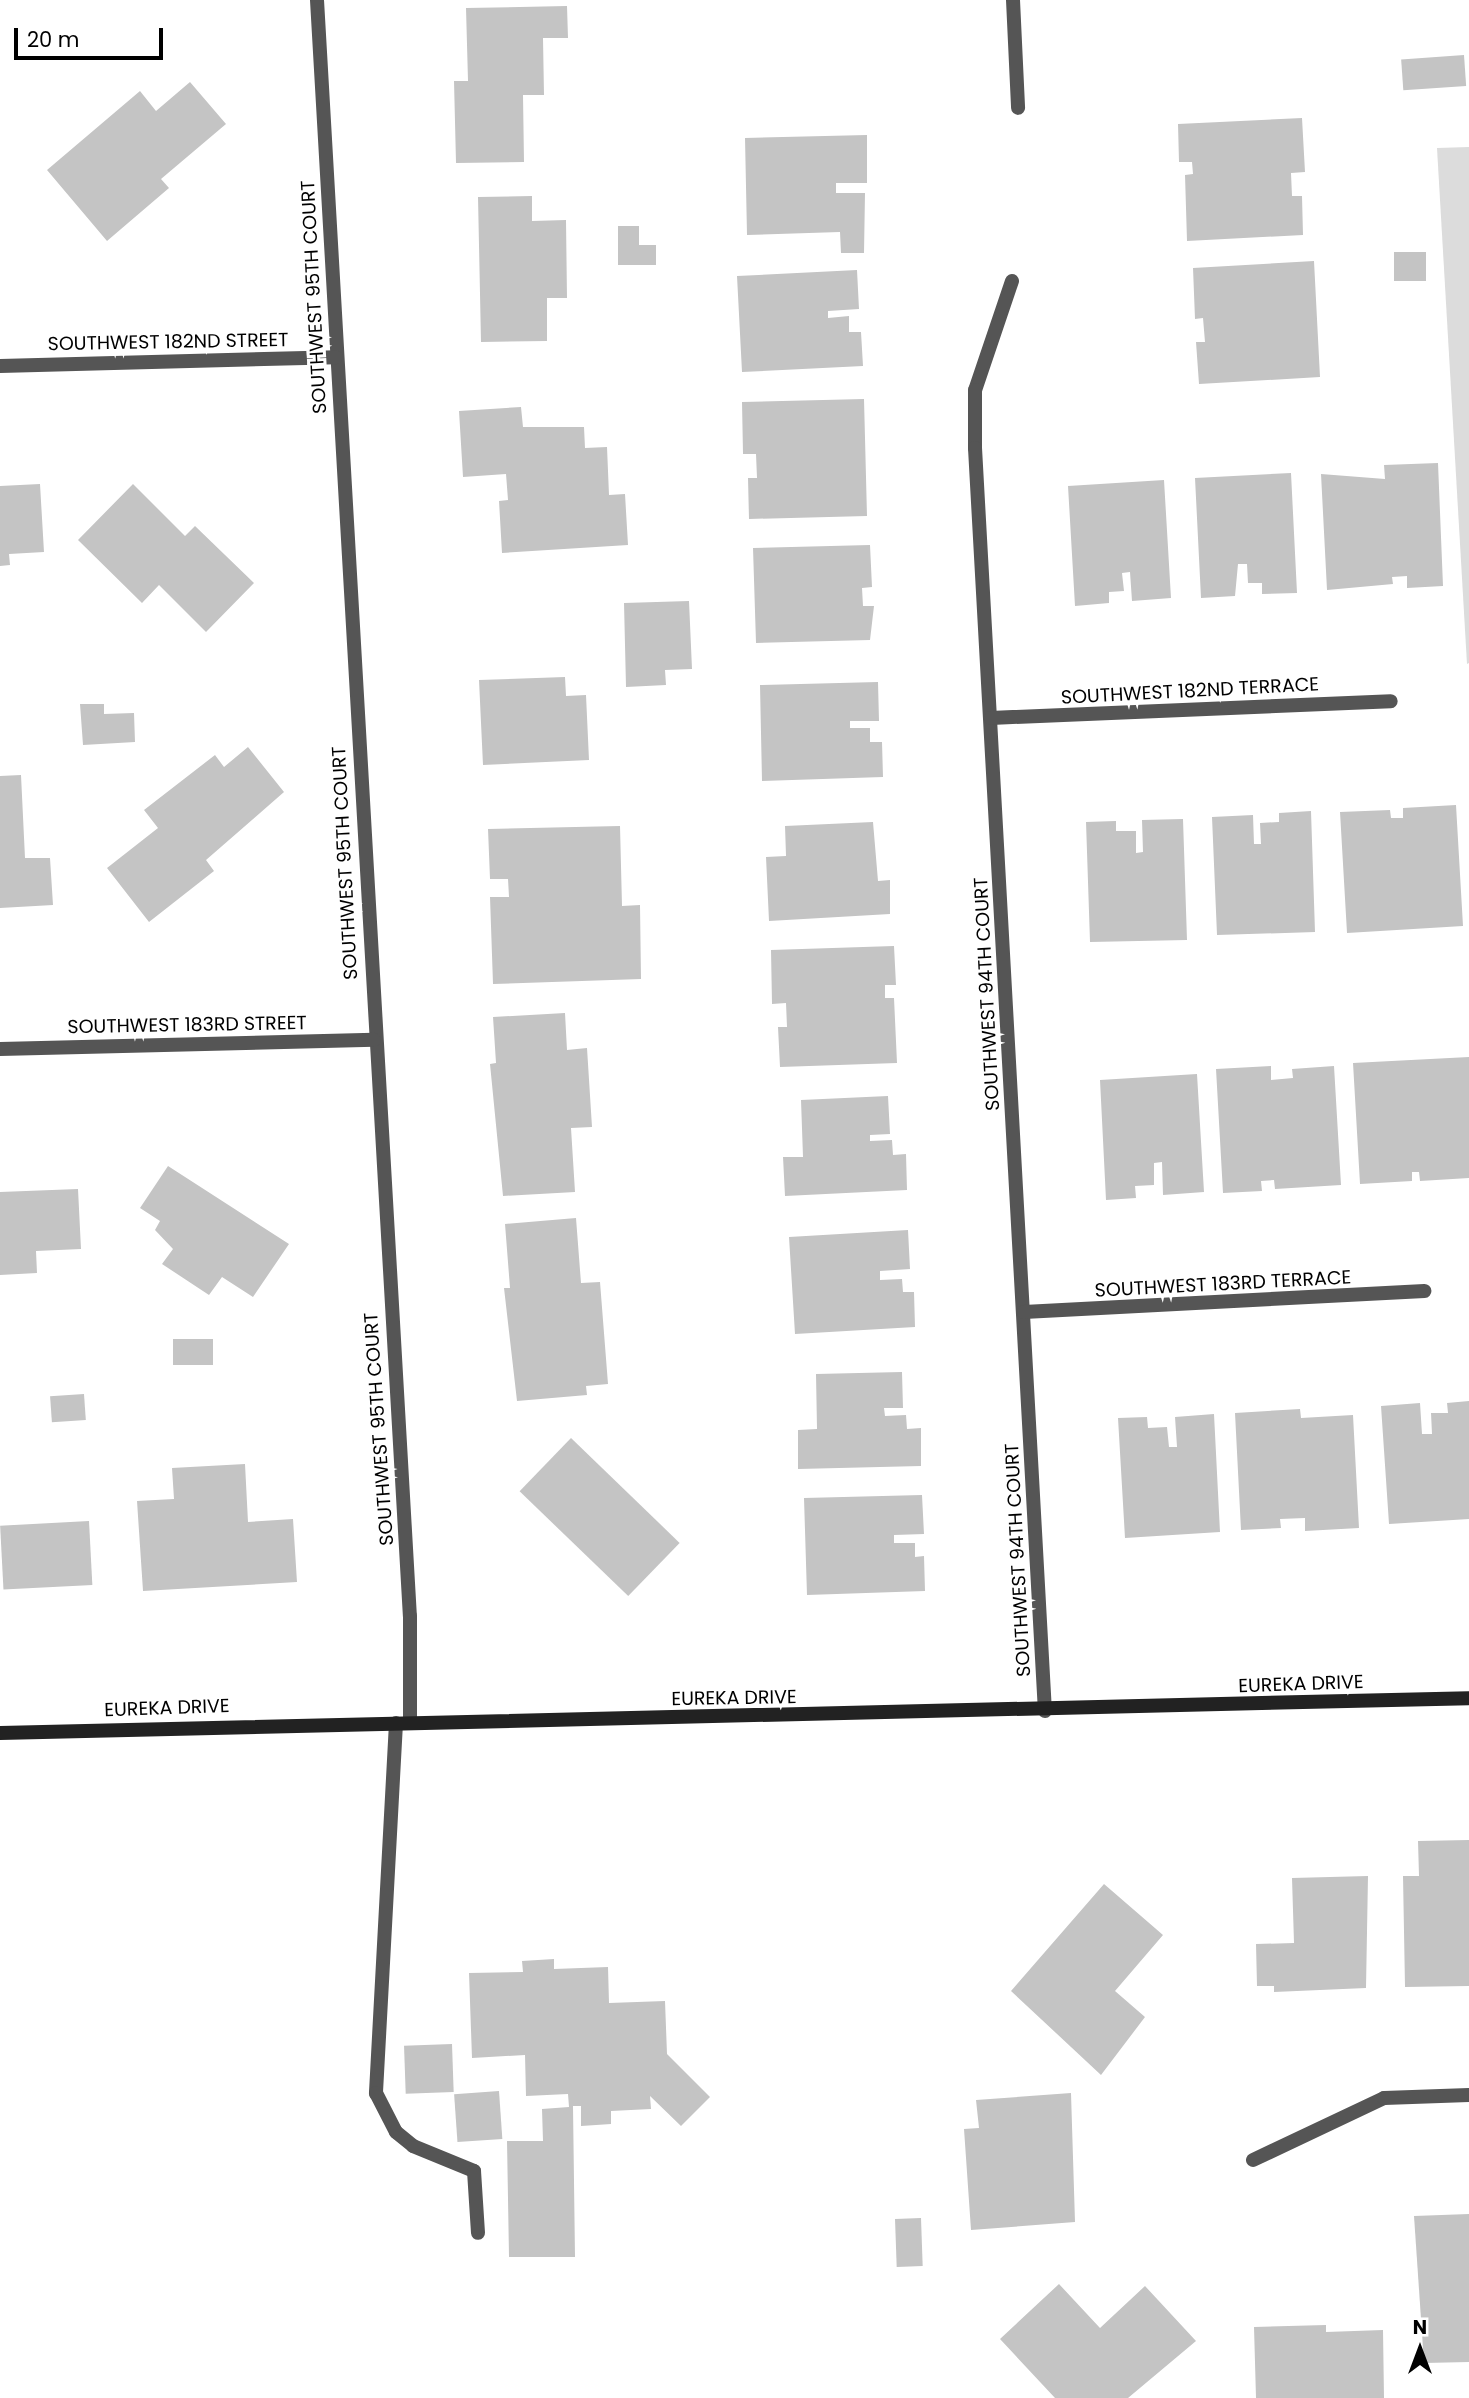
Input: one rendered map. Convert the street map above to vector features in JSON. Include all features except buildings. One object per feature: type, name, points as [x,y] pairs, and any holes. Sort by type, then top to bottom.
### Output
[{"type":"main road","name":"EUREKA DRIVE","points":[[0,1733],[1045,1711],[1469,1698]]},
{"type":"street","name":"SOUTHWEST 95TH COURT","points":[[317,0],[374,1040],[410,1616],[376,2093],[396,2132],[413,2146],[474,2171],[478,2233]]},
{"type":"street","points":[[1013,0],[1018,108]]},
{"type":"street","name":"SOUTHWEST 94TH COURT","points":[[1012,281],[975,390],[1045,1711]]},
{"type":"street","name":"SOUTHWEST 182ND STREET","points":[[0,366],[336,357]]},
{"type":"street","name":"SOUTHWEST 182ND TERRACE","points":[[991,718],[1391,701]]},
{"type":"street","name":"SOUTHWEST 183RD STREET","points":[[0,1049],[374,1040]]},
{"type":"street","name":"SOUTHWEST 183RD TERRACE","points":[[1024,1312],[1424,1291]]},
{"type":"street","points":[[1253,2160],[1384,2098],[1469,2095]]},
{"type":"shaded area","points":[[1469,147],[1469,663],[1467,664],[1437,148]]}]
